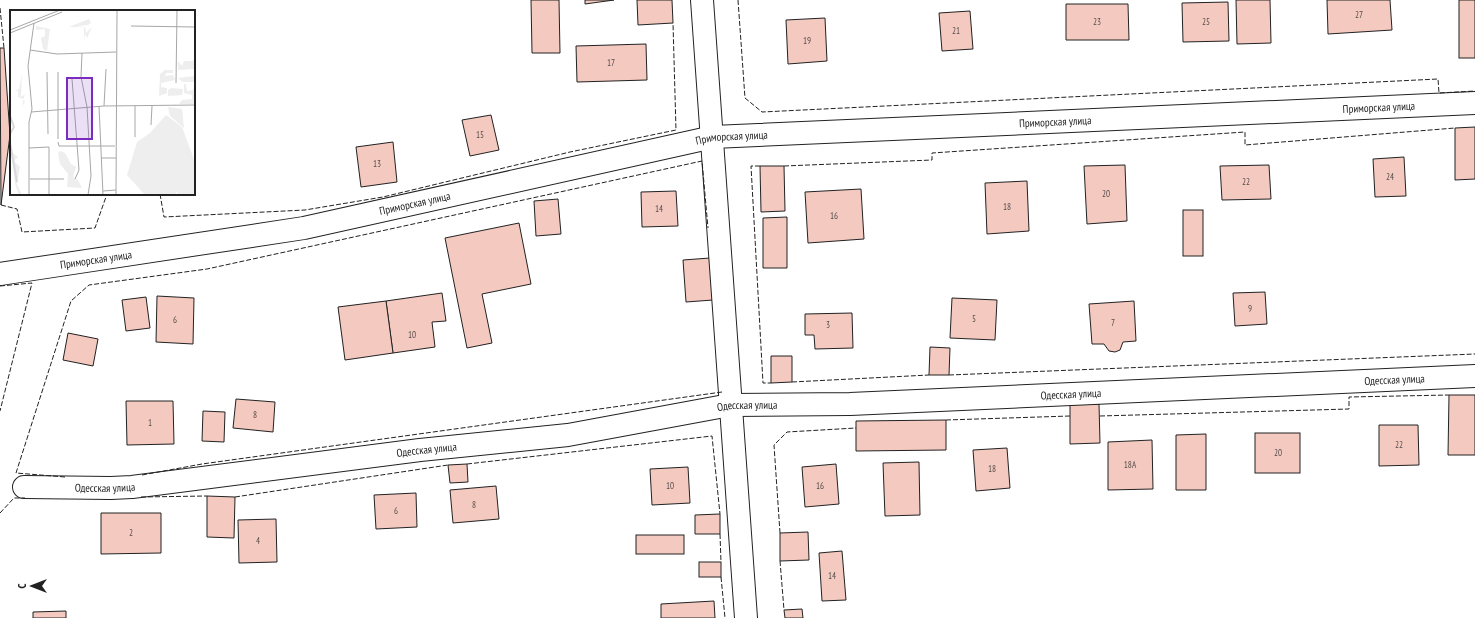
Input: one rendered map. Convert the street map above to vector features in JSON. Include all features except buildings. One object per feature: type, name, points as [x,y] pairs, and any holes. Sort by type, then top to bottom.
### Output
[{"type":"street","points":[[702,0],[713,137],[730,405],[746,618]]},
{"type":"street","name":"Приморская улица","points":[[0,274],[304,228],[713,137],[1475,103]]},
{"type":"street","name":"Одесская улица","points":[[24,487],[132,487],[420,450],[568,435],[730,405],[850,404],[1475,376]]},
{"type":"fence","points":[[738,0],[745,98],[762,112],[1438,79],[1439,93],[1475,91]]},
{"type":"fence","points":[[0,8],[4,48]]},
{"type":"fence","points":[[160,195],[164,217],[305,210],[383,197],[570,152],[676,130],[673,23]]},
{"type":"fence","points":[[784,166],[932,160],[932,153],[1245,132],[1245,145],[1455,128]]},
{"type":"fence","points":[[65,477],[16,473],[71,301],[89,285],[207,269],[702,161],[708,228]]},
{"type":"fence","points":[[760,166],[751,166],[763,383],[771,383]]},
{"type":"fence","points":[[1,205],[17,209],[22,232],[95,228],[107,195]]},
{"type":"fence","points":[[0,286],[32,283],[0,411]]},
{"type":"fence","points":[[949,375],[1475,354]]},
{"type":"fence","points":[[792,382],[929,375]]},
{"type":"fence","points":[[142,475],[202,464],[722,392]]},
{"type":"fence","points":[[1100,416],[1349,409],[1349,397],[1449,395]]},
{"type":"fence","points":[[946,420],[1070,416]]},
{"type":"fence","points":[[780,533],[774,445],[787,432],[856,428]]},
{"type":"fence","points":[[467,464],[712,436],[720,514]]},
{"type":"fence","points":[[235,497],[448,465]]},
{"type":"fence","points":[[141,497],[207,496]]},
{"type":"fence","points":[[0,513],[14,498],[25,498]]},
{"type":"fence","points":[[720,534],[721,562]]},
{"type":"fence","points":[[780,561],[784,610]]},
{"type":"fence","points":[[721,577],[725,618]]}]
